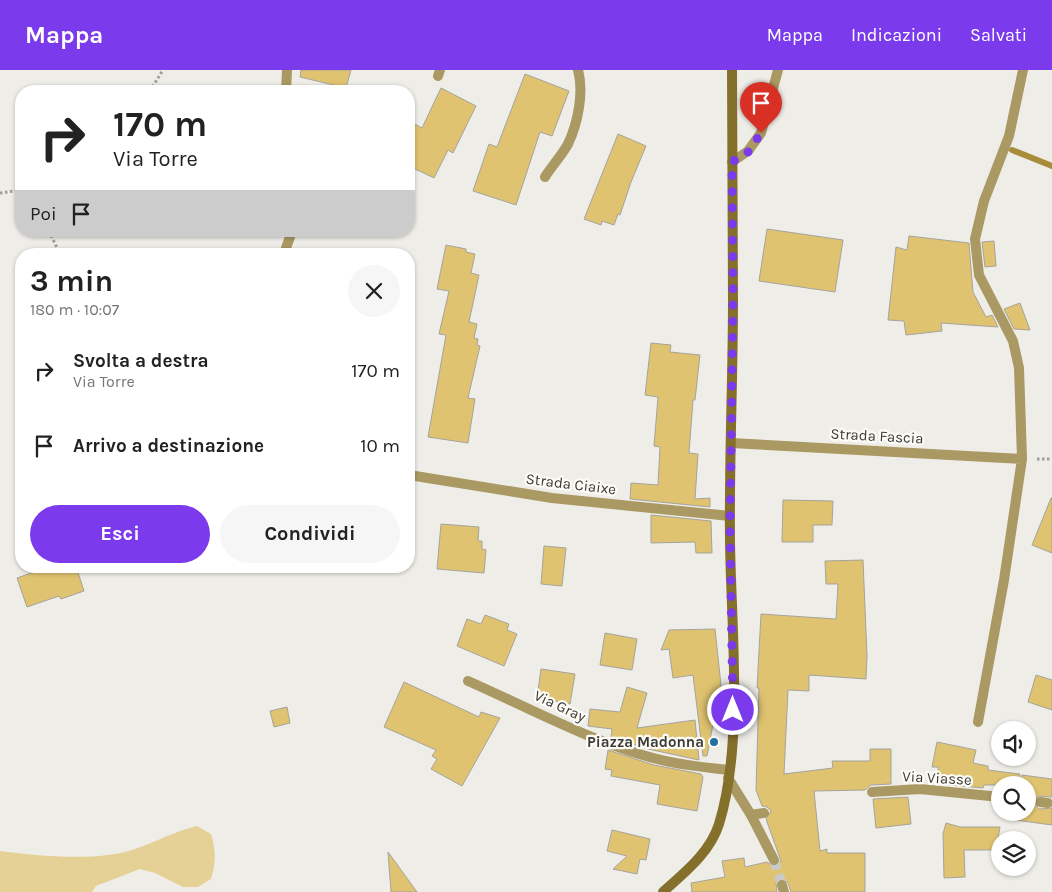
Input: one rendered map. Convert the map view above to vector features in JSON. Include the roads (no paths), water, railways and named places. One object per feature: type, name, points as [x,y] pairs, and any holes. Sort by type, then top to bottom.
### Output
[{"type":"main road","points":[[663,892],[694,864],[708,846],[719,825],[729,774],[734,697],[730,516],[732,442],[732,70]]},
{"type":"street","points":[[286,85],[287,70]]},
{"type":"street","points":[[545,177],[568,144],[575,122],[580,100],[581,80],[578,70]]},
{"type":"street","points":[[732,162],[748,152],[761,133],[778,70]]},
{"type":"street","points":[[978,722],[1006,570],[1022,459],[1019,368],[1013,341],[979,275],[976,239],[984,201],[1009,136],[1024,70]]},
{"type":"street","name":"Strada Fascia","points":[[732,442],[1022,459]]},
{"type":"street","name":"Strada Ciaixe","points":[[415,475],[552,498],[730,516]]},
{"type":"street","name":"Via Gray","points":[[468,681],[579,732],[618,747],[648,757],[729,774]]},
{"type":"street","points":[[729,774],[774,860]]},
{"type":"street","name":"Via Viasse","points":[[872,792],[920,789],[991,796]]},
{"type":"street","points":[[751,815],[764,813]]},
{"type":"waterway","points":[[1012,150],[1052,166]]},
{"type":"tunnel","points":[[774,860],[782,885]]},
{"type":"place","name":"Piazza Madonna","points":[[714,742]]}]
